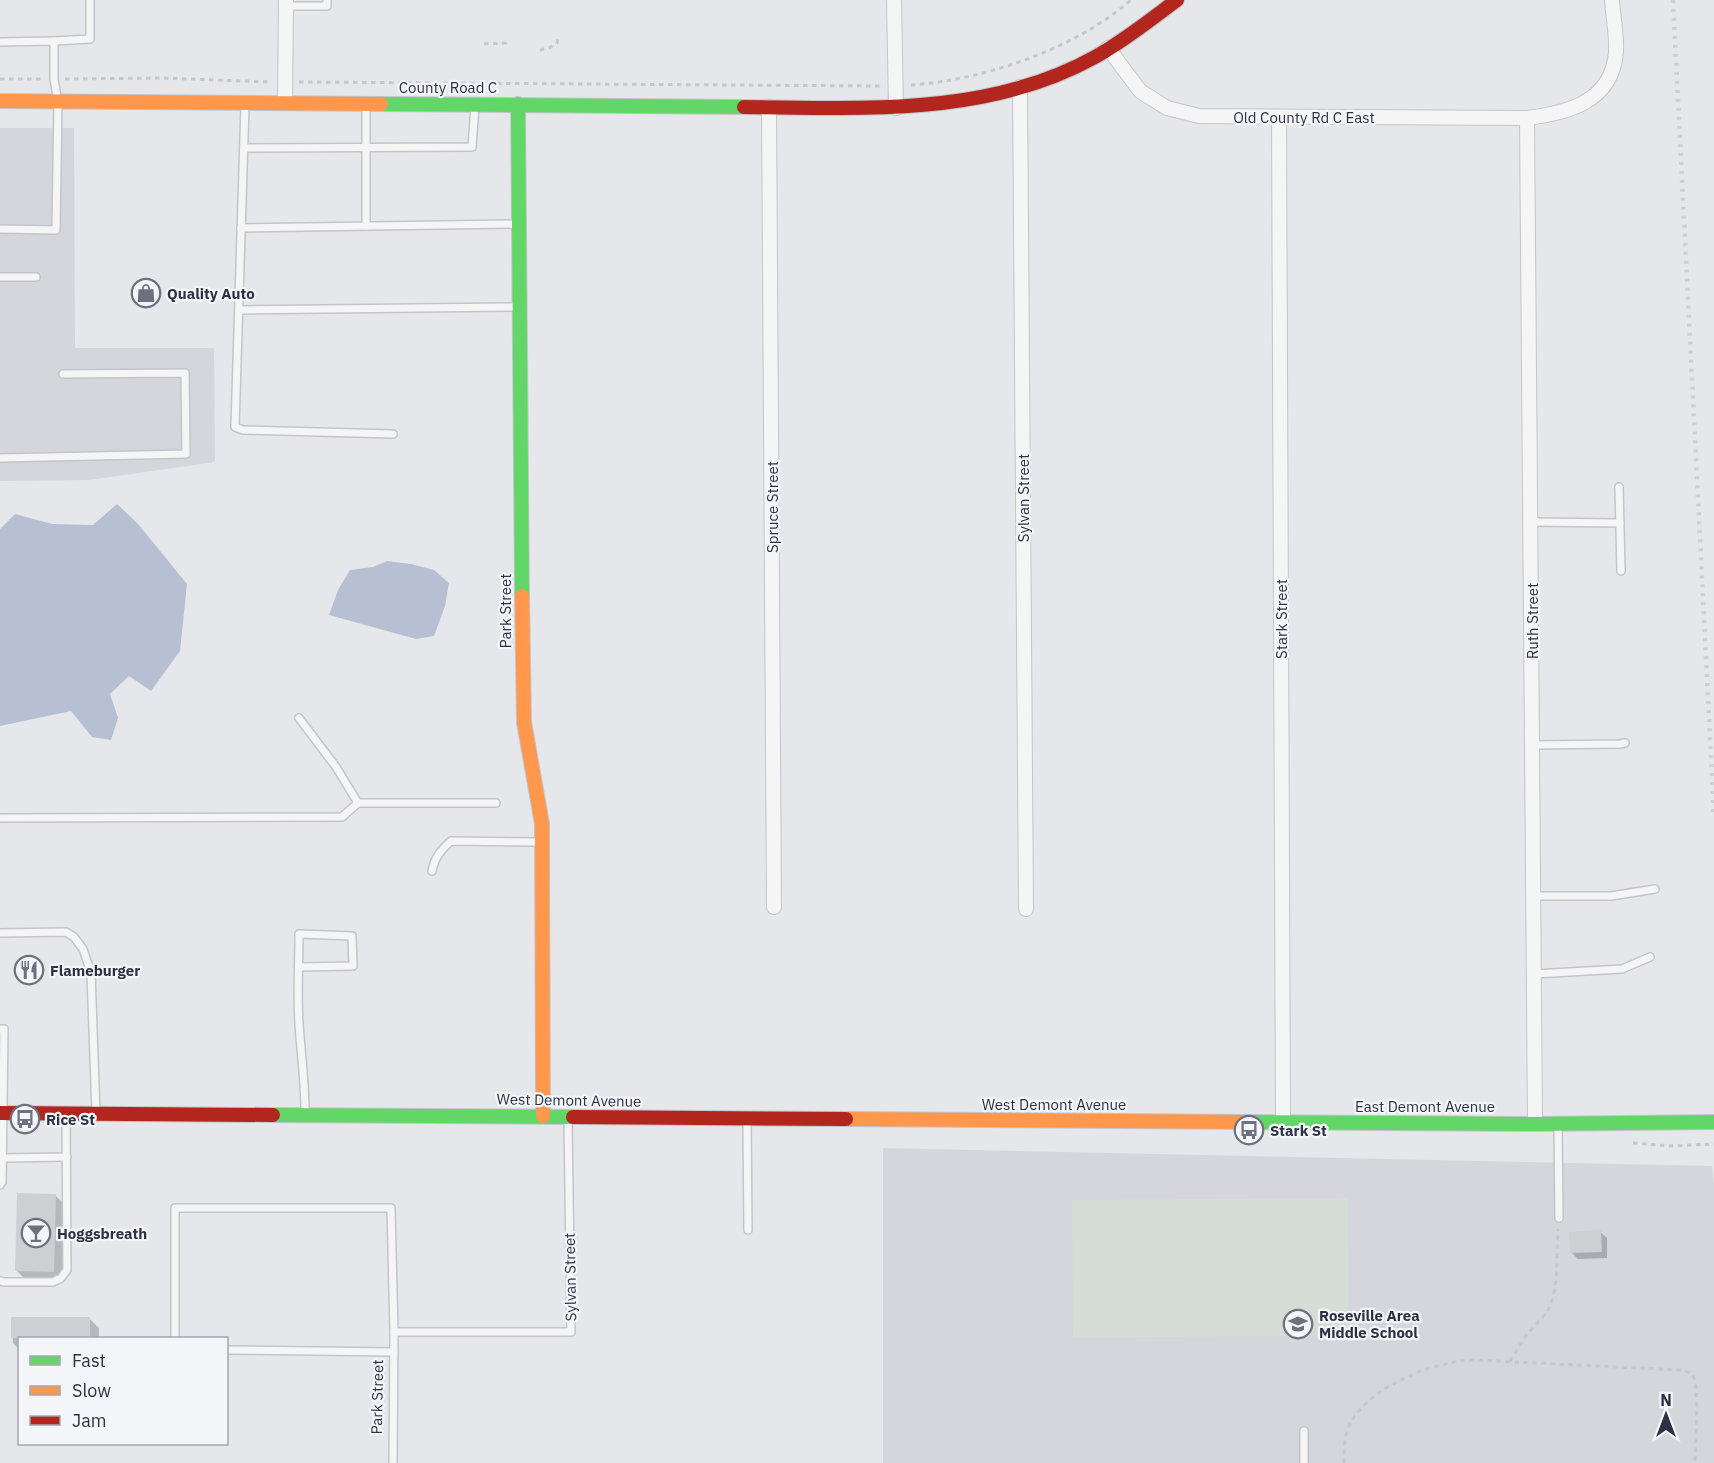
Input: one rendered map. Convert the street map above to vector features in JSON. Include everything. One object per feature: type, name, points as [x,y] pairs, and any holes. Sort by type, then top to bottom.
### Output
[{"type":"street","points":[[894,0],[896,108]]},
{"type":"street","name":"County Road C","points":[[0,101],[896,108],[968,100],[1020,87],[1083,63],[1130,35],[1177,0]]},
{"type":"street","name":"Old County Rd C East","points":[[1108,48],[1140,90],[1167,108],[1199,116],[1527,118],[1555,115],[1574,109],[1602,88],[1611,72],[1616,52],[1612,0]]},
{"type":"street","points":[[285,103],[286,3]]},
{"type":"street","name":"Sylvan Street","points":[[1020,87],[1026,909]]},
{"type":"street","name":"Park Street","points":[[518,104],[523,719],[527,753],[538,795],[542,842],[543,1116]]},
{"type":"street","name":"Spruce Street","points":[[769,107],[774,907]]},
{"type":"street","name":"Stark Street","points":[[1279,117],[1283,1122]]},
{"type":"street","name":"Ruth Street","points":[[1527,118],[1535,1124]]},
{"type":"street","name":"West Demont Avenue","points":[[2,1113],[1137,1121]]},
{"type":"street","name":"East Demont Avenue","points":[[1137,1121],[1535,1124],[1714,1122]]},
{"type":"lane","points":[[0,42],[90,39],[90,0]]},
{"type":"lane","points":[[286,3],[327,6],[327,0]]},
{"type":"lane","points":[[0,229],[56,230],[58,102],[54,79],[54,41]]},
{"type":"lane","points":[[245,102],[235,427],[243,430],[393,434]]},
{"type":"lane","points":[[366,103],[366,226]]},
{"type":"lane","points":[[244,148],[472,147],[475,104]]},
{"type":"lane","points":[[241,228],[519,224]]},
{"type":"lane","points":[[0,277],[36,277]]},
{"type":"lane","points":[[238,310],[519,307]]},
{"type":"lane","points":[[0,458],[186,454],[185,373],[63,374]]},
{"type":"lane","points":[[1619,487],[1621,571]]},
{"type":"lane","points":[[1531,522],[1620,523]]},
{"type":"lane","points":[[299,718],[336,767],[358,803]]},
{"type":"lane","points":[[1532,745],[1620,744],[1625,742]]},
{"type":"lane","points":[[0,818],[342,817],[358,803],[496,803]]},
{"type":"lane","points":[[432,871],[435,859],[451,841],[542,842]]},
{"type":"lane","points":[[1533,896],[1611,896],[1654,889]]},
{"type":"lane","points":[[0,933],[66,932],[82,949],[91,973],[96,1114]]},
{"type":"lane","points":[[299,967],[352,966],[352,936],[299,934],[299,967],[299,1023],[305,1082],[305,1115]]},
{"type":"lane","points":[[1534,974],[1622,969],[1650,957]]},
{"type":"lane","points":[[0,1029],[3,1029],[3,1158],[0,1185]]},
{"type":"lane","points":[[0,1281],[53,1282],[61,1278],[67,1270],[66,1114]]},
{"type":"lane","name":"Sylvan Street","points":[[394,1332],[571,1332],[568,1117]]},
{"type":"lane","points":[[747,1118],[748,1230]]},
{"type":"lane","points":[[1557,1124],[1559,1218]]},
{"type":"lane","points":[[3,1158],[66,1157]]},
{"type":"lane","name":"Park Street","points":[[175,1337],[175,1208],[391,1208],[394,1332],[393,1463]]},
{"type":"lane","points":[[228,1350],[394,1352]]},
{"type":"lane","points":[[1304,1431],[1304,1463]]},
{"type":"path","points":[[916,84],[991,72],[1029,58],[1081,35],[1131,0]]},
{"type":"path","points":[[540,50],[557,44],[558,37]]},
{"type":"path","points":[[484,44],[506,44],[506,38]]},
{"type":"path","points":[[0,79],[161,78],[266,82]]},
{"type":"path","points":[[303,82],[877,86]]},
{"type":"path","points":[[1624,1143],[1670,1146],[1714,1144]]},
{"type":"path","points":[[1510,1360],[1525,1337],[1547,1312],[1553,1298],[1559,1218]]},
{"type":"path","points":[[1344,1463],[1347,1430],[1354,1417],[1380,1393],[1412,1375],[1461,1360],[1510,1360],[1687,1372],[1692,1375],[1696,1388],[1695,1463]]},
{"type":"shaded area","points":[[0,128],[74,128],[75,348],[214,348],[215,462],[89,480],[0,481]]},
{"type":"shaded area","name":"Roseville Area Middle School","points":[[883,1148],[1712,1166],[1714,1185],[1714,1463],[883,1463]]},
{"type":"shaded area","points":[[1348,1198],[1349,1335],[1073,1338],[1072,1200]]},
{"type":"water","points":[[117,504],[138,524],[187,584],[180,651],[151,691],[129,676],[110,694],[118,718],[111,740],[92,737],[71,711],[0,726],[0,529],[15,514],[52,524],[93,525]]},
{"type":"water","points":[[387,561],[434,570],[449,583],[445,606],[434,636],[416,639],[329,615],[338,590],[350,570],[373,567]]},
{"type":"building","name":"Hoggsbreath","points":[[17,1193],[56,1194],[54,1272],[15,1271]]},
{"type":"building","points":[[1601,1230],[1602,1252],[1570,1253],[1569,1232]]},
{"type":"building","points":[[11,1317],[90,1317],[90,1337],[11,1338]]},
{"type":"railway","points":[[1673,0],[1714,817]]},
{"type":"traffic: fast","points":[[381,104],[744,107]]},
{"type":"traffic: fast","points":[[518,104],[522,596]]},
{"type":"traffic: fast","points":[[273,1115],[573,1117]]},
{"type":"traffic: fast","points":[[1252,1122],[1535,1124],[1714,1122]]},
{"type":"traffic: slow","points":[[0,101],[381,104]]},
{"type":"traffic: slow","points":[[522,596],[524,722],[542,824],[543,1116]]},
{"type":"traffic: slow","points":[[846,1119],[1252,1122]]},
{"type":"traffic: jam","points":[[744,107],[833,108],[923,105],[1011,90],[1054,76],[1095,57],[1127,37],[1177,0]]},
{"type":"traffic: jam","points":[[0,1113],[273,1115]]},
{"type":"traffic: jam","points":[[573,1117],[846,1119]]},
{"type":"place","name":"Quality Auto","points":[[146,293]]},
{"type":"place","name":"Flameburger","points":[[29,970]]},
{"type":"place","name":"Rice St","points":[[25,1119]]},
{"type":"place","name":"Stark St","points":[[1249,1130]]},
{"type":"place","name":"Hoggsbreath","points":[[36,1233]]},
{"type":"place","name":"Roseville Area Middle School","points":[[1298,1324]]}]
